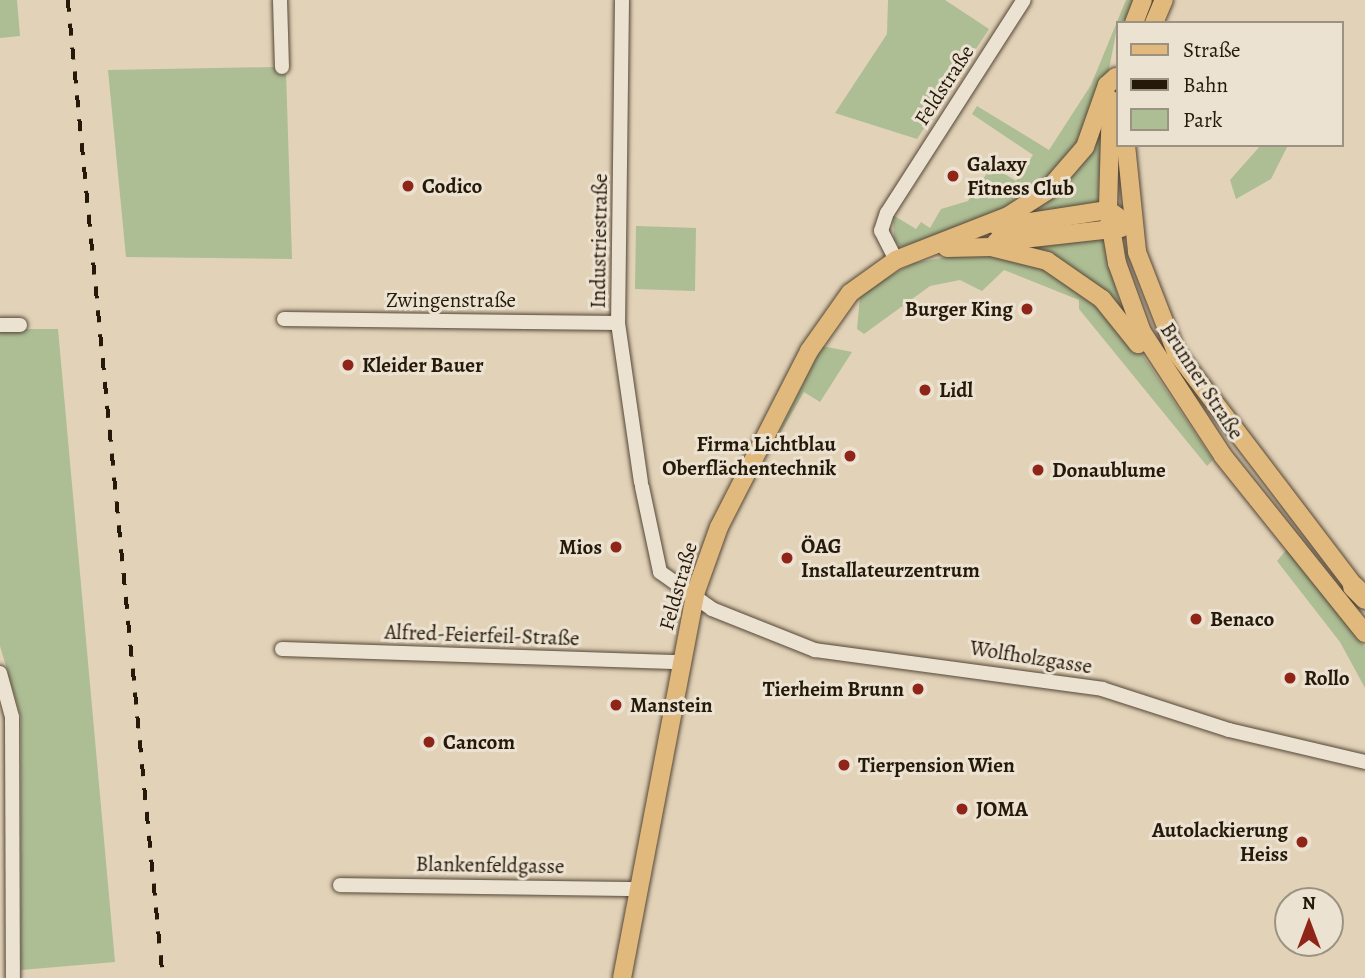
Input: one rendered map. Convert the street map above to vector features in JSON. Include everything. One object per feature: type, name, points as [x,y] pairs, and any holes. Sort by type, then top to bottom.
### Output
[{"type":"main road","points":[[1134,21],[1143,0]]},
{"type":"main road","points":[[1155,21],[1164,0]]},
{"type":"main road","points":[[943,244],[1008,216],[1047,191],[1084,147],[1107,85],[1116,74]]},
{"type":"main road","name":"Brunner Straße","points":[[1116,80],[1106,146],[1108,210],[1111,230],[1142,332],[1223,456],[1365,633]]},
{"type":"main road","name":"Brunner Straße","points":[[1126,147],[1132,226],[1176,352],[1361,595]]},
{"type":"main road","points":[[943,244],[1108,210],[1132,226]]},
{"type":"main road","points":[[943,244],[1132,226]]},
{"type":"main road","points":[[943,244],[1027,254],[1080,282],[1117,314],[1195,430],[1223,456]]},
{"type":"main road","name":"Feldstraße","points":[[622,978],[695,594],[719,527],[809,351],[849,293],[896,260],[943,244]]},
{"type":"street","points":[[280,0],[282,66]]},
{"type":"street","name":"Industriestraße","points":[[622,0],[625,34],[618,323],[654,560],[660,572],[695,594]]},
{"type":"street","name":"Feldstraße","points":[[896,260],[881,231],[1024,0]]},
{"type":"street","name":"Zwingenstraße","points":[[284,319],[618,323]]},
{"type":"street","points":[[0,325],[20,325]]},
{"type":"street","name":"Wolfholzgasse","points":[[695,594],[712,609],[815,650],[1102,689],[1229,730],[1365,762]]},
{"type":"street","name":"Alfred-Feierfeil-Straße","points":[[282,649],[681,662]]},
{"type":"street","points":[[0,673],[12,717],[7,818],[8,978]]},
{"type":"street","name":"Blankenfeldgasse","points":[[340,885],[639,889]]},
{"type":"green space","points":[[0,0],[17,0],[20,36],[0,38]]},
{"type":"green space","points":[[888,0],[945,0],[989,29],[917,139],[835,113],[887,34]]},
{"type":"green space","points":[[1126,0],[1137,0],[1127,21],[1117,21]]},
{"type":"green space","points":[[1116,24],[1108,74],[1072,155],[1034,194],[990,216],[902,247],[894,241],[893,215],[916,229],[921,222],[930,228],[941,209],[968,201],[992,166],[1016,181],[1033,155],[972,114],[977,106],[1049,150],[1091,85]]},
{"type":"green space","points":[[275,67],[286,73],[292,259],[126,257],[108,70]]},
{"type":"green space","points":[[1100,131],[1100,204],[1017,220],[1071,175]]},
{"type":"green space","points":[[1259,147],[1287,147],[1271,179],[1236,199],[1230,180]]},
{"type":"green space","points":[[636,226],[696,228],[695,291],[635,289]]},
{"type":"green space","points":[[1105,239],[1121,310],[1033,249],[1033,246]]},
{"type":"green space","points":[[979,251],[1045,266],[1074,283],[1138,348],[1213,460],[1207,466],[1079,309],[1079,300],[1004,270],[982,291],[960,280],[930,286],[864,334],[857,329],[860,296],[882,280],[914,263]]},
{"type":"green space","points":[[0,329],[58,329],[115,962],[21,970],[21,717],[0,646]]},
{"type":"green space","points":[[822,346],[852,352],[820,402],[804,392],[770,451]]},
{"type":"green space","points":[[1288,548],[1365,647],[1365,688],[1340,642],[1277,561]]},
{"type":"railway","points":[[68,0],[163,978]]},
{"type":"place","name":"Galaxy Fitness Club","points":[[953,176]]},
{"type":"place","name":"Codico","points":[[408,186]]},
{"type":"place","name":"Burger King","points":[[1027,309]]},
{"type":"place","name":"Kleider Bauer","points":[[348,365]]},
{"type":"place","name":"Lidl","points":[[925,390]]},
{"type":"place","name":"Firma Lichtblau Oberflächentechnik","points":[[850,456]]},
{"type":"place","name":"Donaublume","points":[[1038,470]]},
{"type":"place","name":"Mios","points":[[616,547]]},
{"type":"place","name":"ÖAG Installateurzentrum","points":[[787,558]]},
{"type":"place","name":"Benaco","points":[[1196,619]]},
{"type":"place","name":"Rollo","points":[[1290,678]]},
{"type":"place","name":"Tierheim Brunn","points":[[918,689]]},
{"type":"place","name":"Manstein","points":[[616,705]]},
{"type":"place","name":"Cancom","points":[[429,742]]},
{"type":"place","name":"Tierpension Wien","points":[[844,765]]},
{"type":"place","name":"JOMA","points":[[962,809]]},
{"type":"place","name":"Autolackierung Heiss","points":[[1302,842]]}]
